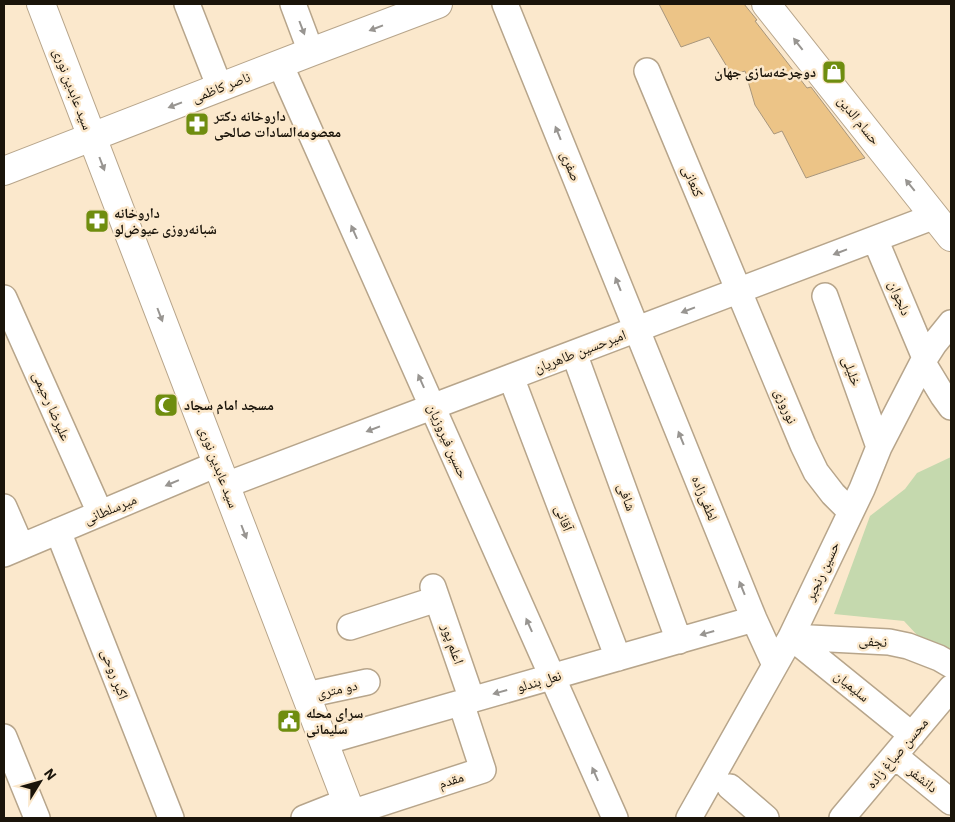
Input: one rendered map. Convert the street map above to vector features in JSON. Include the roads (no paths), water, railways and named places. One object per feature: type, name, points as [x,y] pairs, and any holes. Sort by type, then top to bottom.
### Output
[{"type":"main road","name":"سید عابدین نوری","points":[[41,4],[350,810]]},
{"type":"main road","name":"ناصر کاظمی","points":[[5,168],[92,137],[311,52],[400,10],[438,4]]},
{"type":"main road","name":"حسام الدین","points":[[766,4],[943,226]]},
{"type":"street","points":[[187,4],[220,88]]},
{"type":"street","points":[[293,4],[311,52]]},
{"type":"street","name":"صفری","points":[[505,4],[637,329]]},
{"type":"street","name":"حسین فیروزیان","points":[[280,64],[615,818]]},
{"type":"street","name":"کنعانی","points":[[647,71],[738,291]]},
{"type":"street","name":"امیرحسین طاهریان","points":[[221,475],[432,407],[875,238],[943,226]]},
{"type":"street","name":"دلجوان","points":[[875,238],[924,361],[951,407]]},
{"type":"street","name":"نوروزی","points":[[738,291],[803,446],[816,472],[833,494],[850,511]]},
{"type":"street","name":"خلیلی","points":[[825,296],[880,447]]},
{"type":"street","name":"علیرضا رحیمی","points":[[4,298],[100,513]]},
{"type":"street","name":"حسین رنجبر","points":[[689,818],[791,637],[862,489],[880,447],[924,361],[934,344],[951,323]]},
{"type":"street","name":"لطفی‌زاده","points":[[637,329],[754,619],[775,665]]},
{"type":"street","name":"شافی","points":[[574,353],[679,641]]},
{"type":"street","name":"آقانی","points":[[511,377],[618,658]]},
{"type":"street","name":"میرسلطانی","points":[[12,550],[100,513],[221,475]]},
{"type":"street","points":[[4,507],[12,550]]},
{"type":"street","name":"اکبر روحی","points":[[58,531],[171,818]]},
{"type":"street","name":"اعلم پور","points":[[350,627],[435,593],[467,702]]},
{"type":"street","name":"نعل بندلو","points":[[324,742],[754,619]]},
{"type":"street","name":"نجفی","points":[[791,637],[889,642],[908,646],[951,665]]},
{"type":"street","name":"سلیمیان","points":[[791,637],[912,735]]},
{"type":"street","name":"دو متری","points":[[306,695],[367,682]]},
{"type":"street","name":"محسن صباغ زاده","points":[[847,817],[951,688]]},
{"type":"street","name":"مقدم","points":[[350,810],[483,770],[467,702]]},
{"type":"street","points":[[4,737],[37,818]]},
{"type":"street","name":"دانشفر","points":[[895,756],[951,802]]},
{"type":"street","points":[[730,787],[766,818]]},
{"type":"street","points":[[304,818],[350,810]]},
{"type":"place","name":"دوچرخه‌سازی جهان","points":[[834,72]]},
{"type":"place","name":"داروخانه دکتر معصومه‌السادات صالحی","points":[[197,124]]},
{"type":"place","name":"داروخانه شبانه‌روزی عیوض‌لو","points":[[97,221]]},
{"type":"place","name":"مسجد امام سجاد","points":[[166,405]]},
{"type":"place","name":"سرای محله سلیمانی","points":[[289,721]]}]
